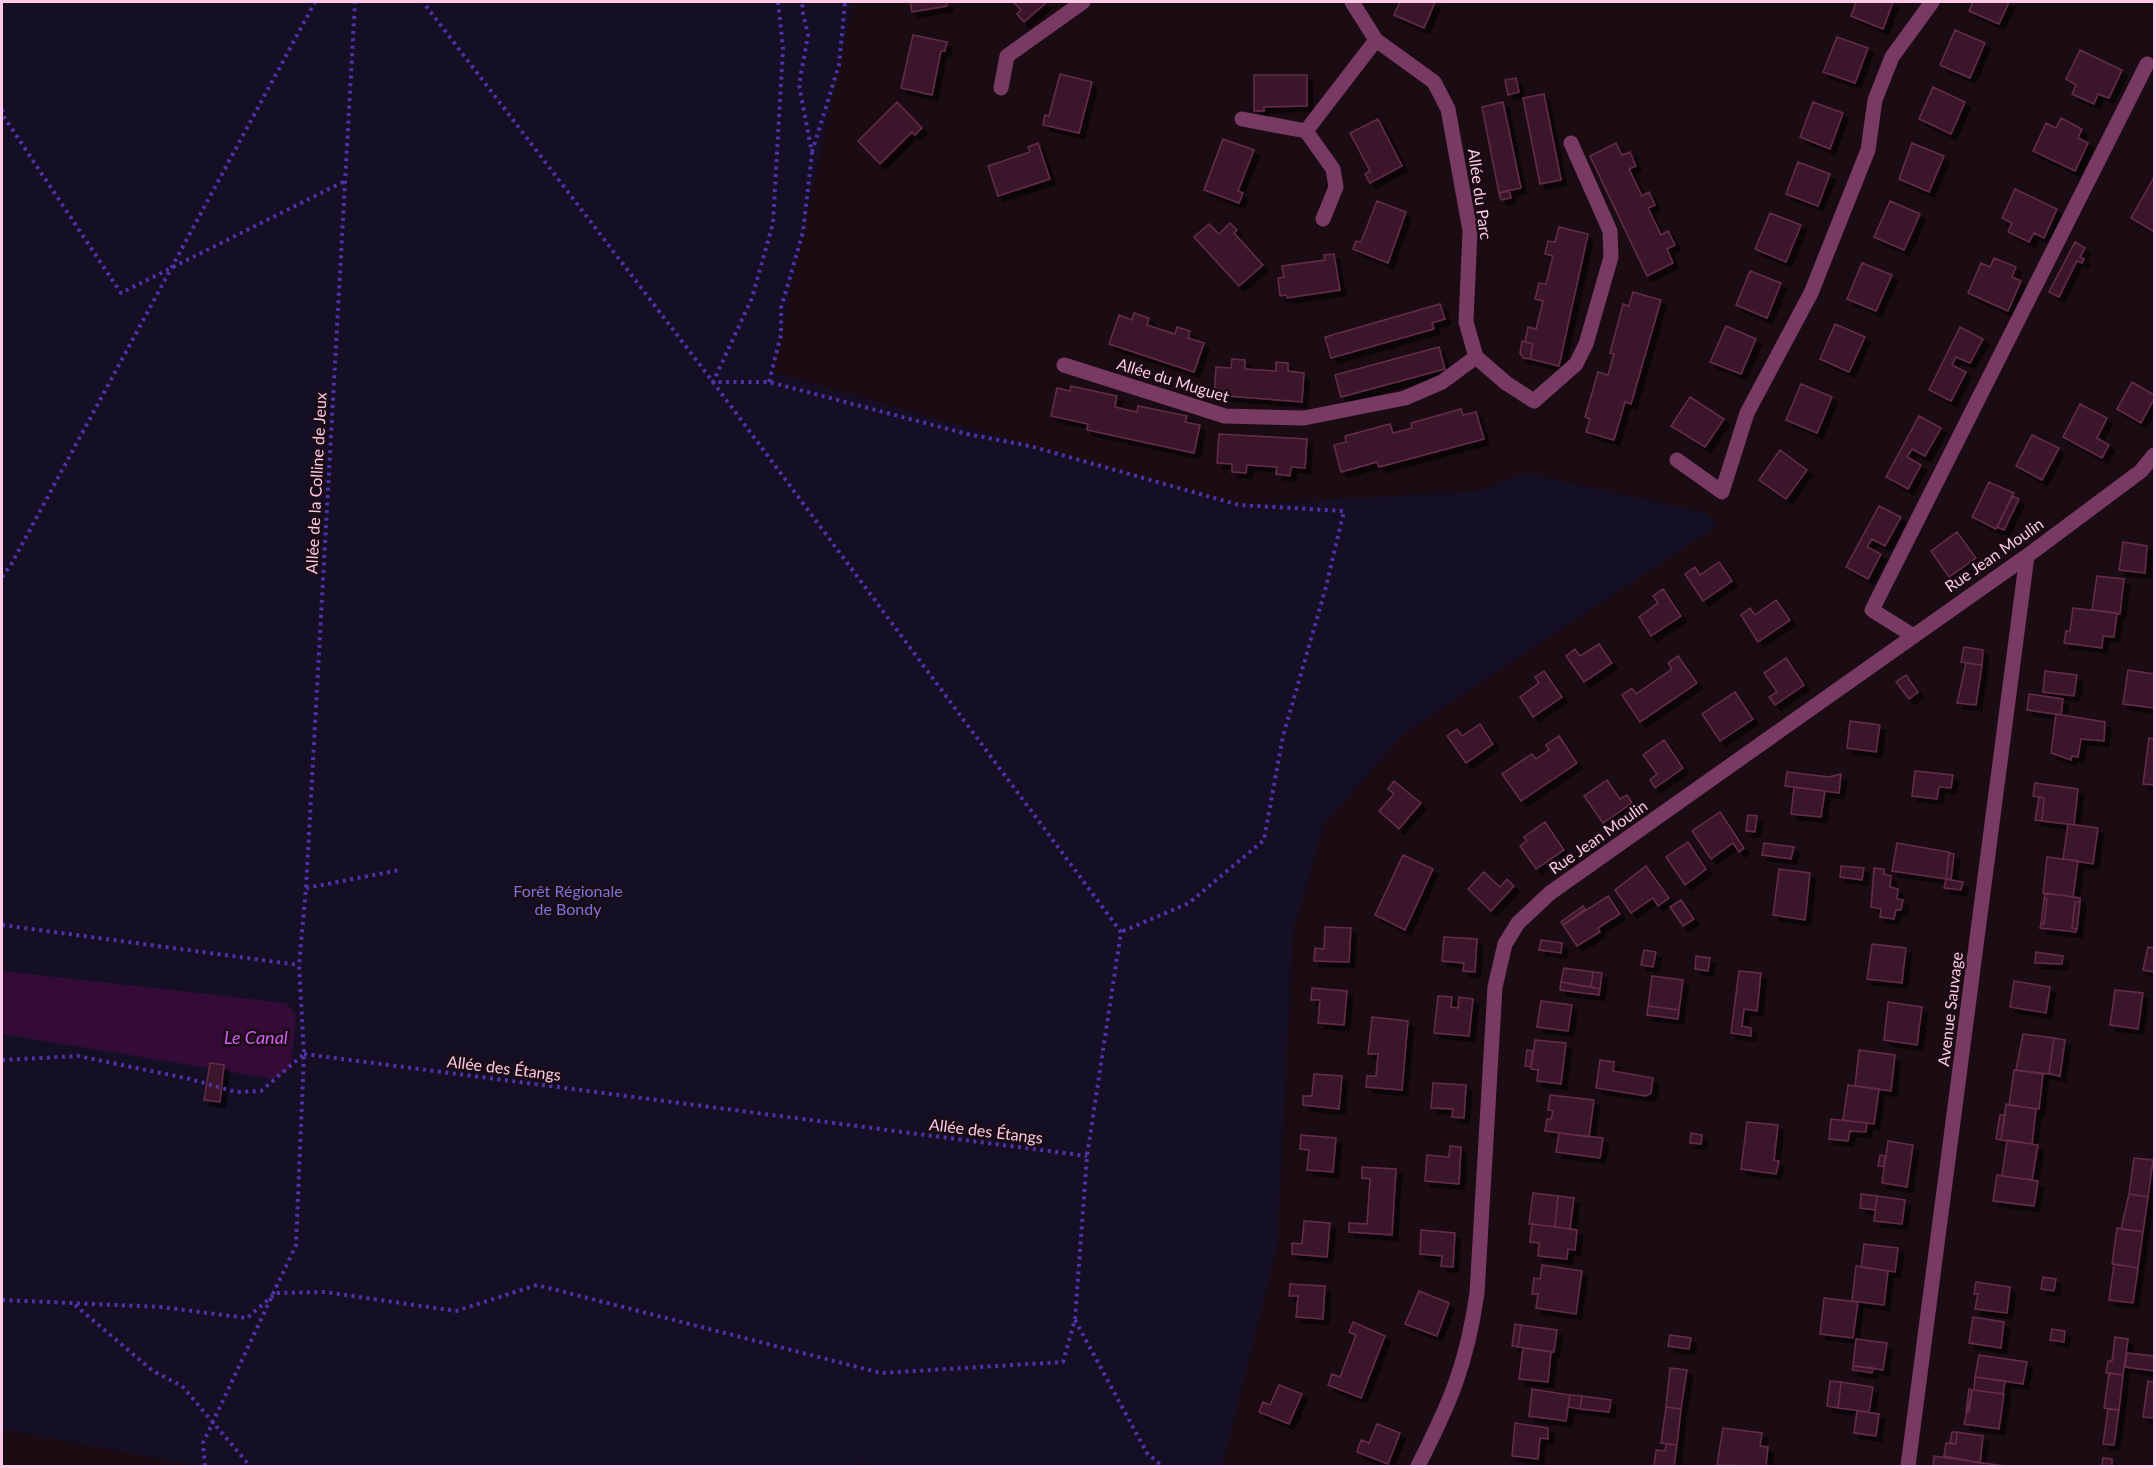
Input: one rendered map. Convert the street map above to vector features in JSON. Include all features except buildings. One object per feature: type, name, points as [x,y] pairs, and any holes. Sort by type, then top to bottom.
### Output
[{"type":"street","points":[[1000,88],[1007,56],[1083,2]]},
{"type":"street","name":"Allée du Parc","points":[[1352,2],[1376,40],[1434,82],[1448,109],[1470,231],[1466,322],[1476,357]]},
{"type":"street","points":[[1677,460],[1722,492],[1747,413],[1811,293],[1868,150],[1875,100],[1892,57],[1932,2]]},
{"type":"street","points":[[1306,131],[1376,40]]},
{"type":"street","points":[[1912,634],[1872,610],[2147,64]]},
{"type":"street","points":[[1242,119],[1306,131],[1333,169],[1336,187],[1323,219]]},
{"type":"street","points":[[1476,357],[1506,383],[1534,400],[1576,364],[1586,344],[1611,257],[1610,231],[1571,143]]},
{"type":"street","name":"Allée du Muguet","points":[[1064,365],[1225,416],[1304,418],[1405,398],[1442,382],[1476,357]]},
{"type":"street","name":"Rue Jean Moulin","points":[[1418,1467],[1456,1386],[1473,1321],[1495,987],[1505,944],[1518,923],[1550,893],[1912,634],[2027,555],[2141,471],[2154,455]]},
{"type":"street","name":"Avenue Sauvage","points":[[1908,1467],[2027,555]]},
{"type":"path","points":[[2,575],[12,563],[315,2]]},
{"type":"path","name":"Allée de la Colline de Jeux","points":[[298,965],[306,888],[355,2]]},
{"type":"path","points":[[2,1300],[161,1307],[247,1318],[276,1293],[325,1292],[456,1311],[537,1285],[881,1373],[1063,1362],[1075,1319],[1087,1156],[1121,932],[713,382],[423,2]]},
{"type":"path","points":[[713,382],[752,298],[773,223],[783,48],[778,2]]},
{"type":"path","points":[[803,2],[802,9],[808,35],[799,85],[812,153]]},
{"type":"path","points":[[769,382],[781,335],[782,308],[803,232],[812,153],[839,65],[845,2]]},
{"type":"path","points":[[2,109],[4,117],[121,293],[345,181]]},
{"type":"path","points":[[713,382],[769,382],[967,434],[1030,446],[1239,505],[1344,511],[1326,587],[1283,736],[1264,840],[1189,903],[1121,932]]},
{"type":"path","points":[[306,888],[400,870]]},
{"type":"path","points":[[2,925],[298,965],[304,1054],[296,1245],[276,1293],[203,1443],[205,1467]]},
{"type":"path","points":[[2,1060],[78,1056],[190,1079],[236,1092],[261,1091],[304,1054]]},
{"type":"path","name":"Allée des Étangs","points":[[304,1054],[1087,1156]]},
{"type":"path","points":[[74,1304],[153,1371],[182,1386],[250,1467]]},
{"type":"path","points":[[1075,1319],[1147,1453],[1162,1467]]},
{"type":"green space","name":"Forêt Régionale de Bondy","points":[[2,2],[853,2],[773,372],[1239,505],[1479,491],[1524,473],[1706,513],[1717,526],[1404,733],[1324,824],[1293,930],[1277,1247],[1222,1466],[885,1466],[857,1463],[856,1466],[198,1466],[2,1429]]},
{"type":"water","name":"Le Canal","points":[[2,971],[286,1003],[296,1015],[291,1069],[274,1079],[2,1034]]}]
